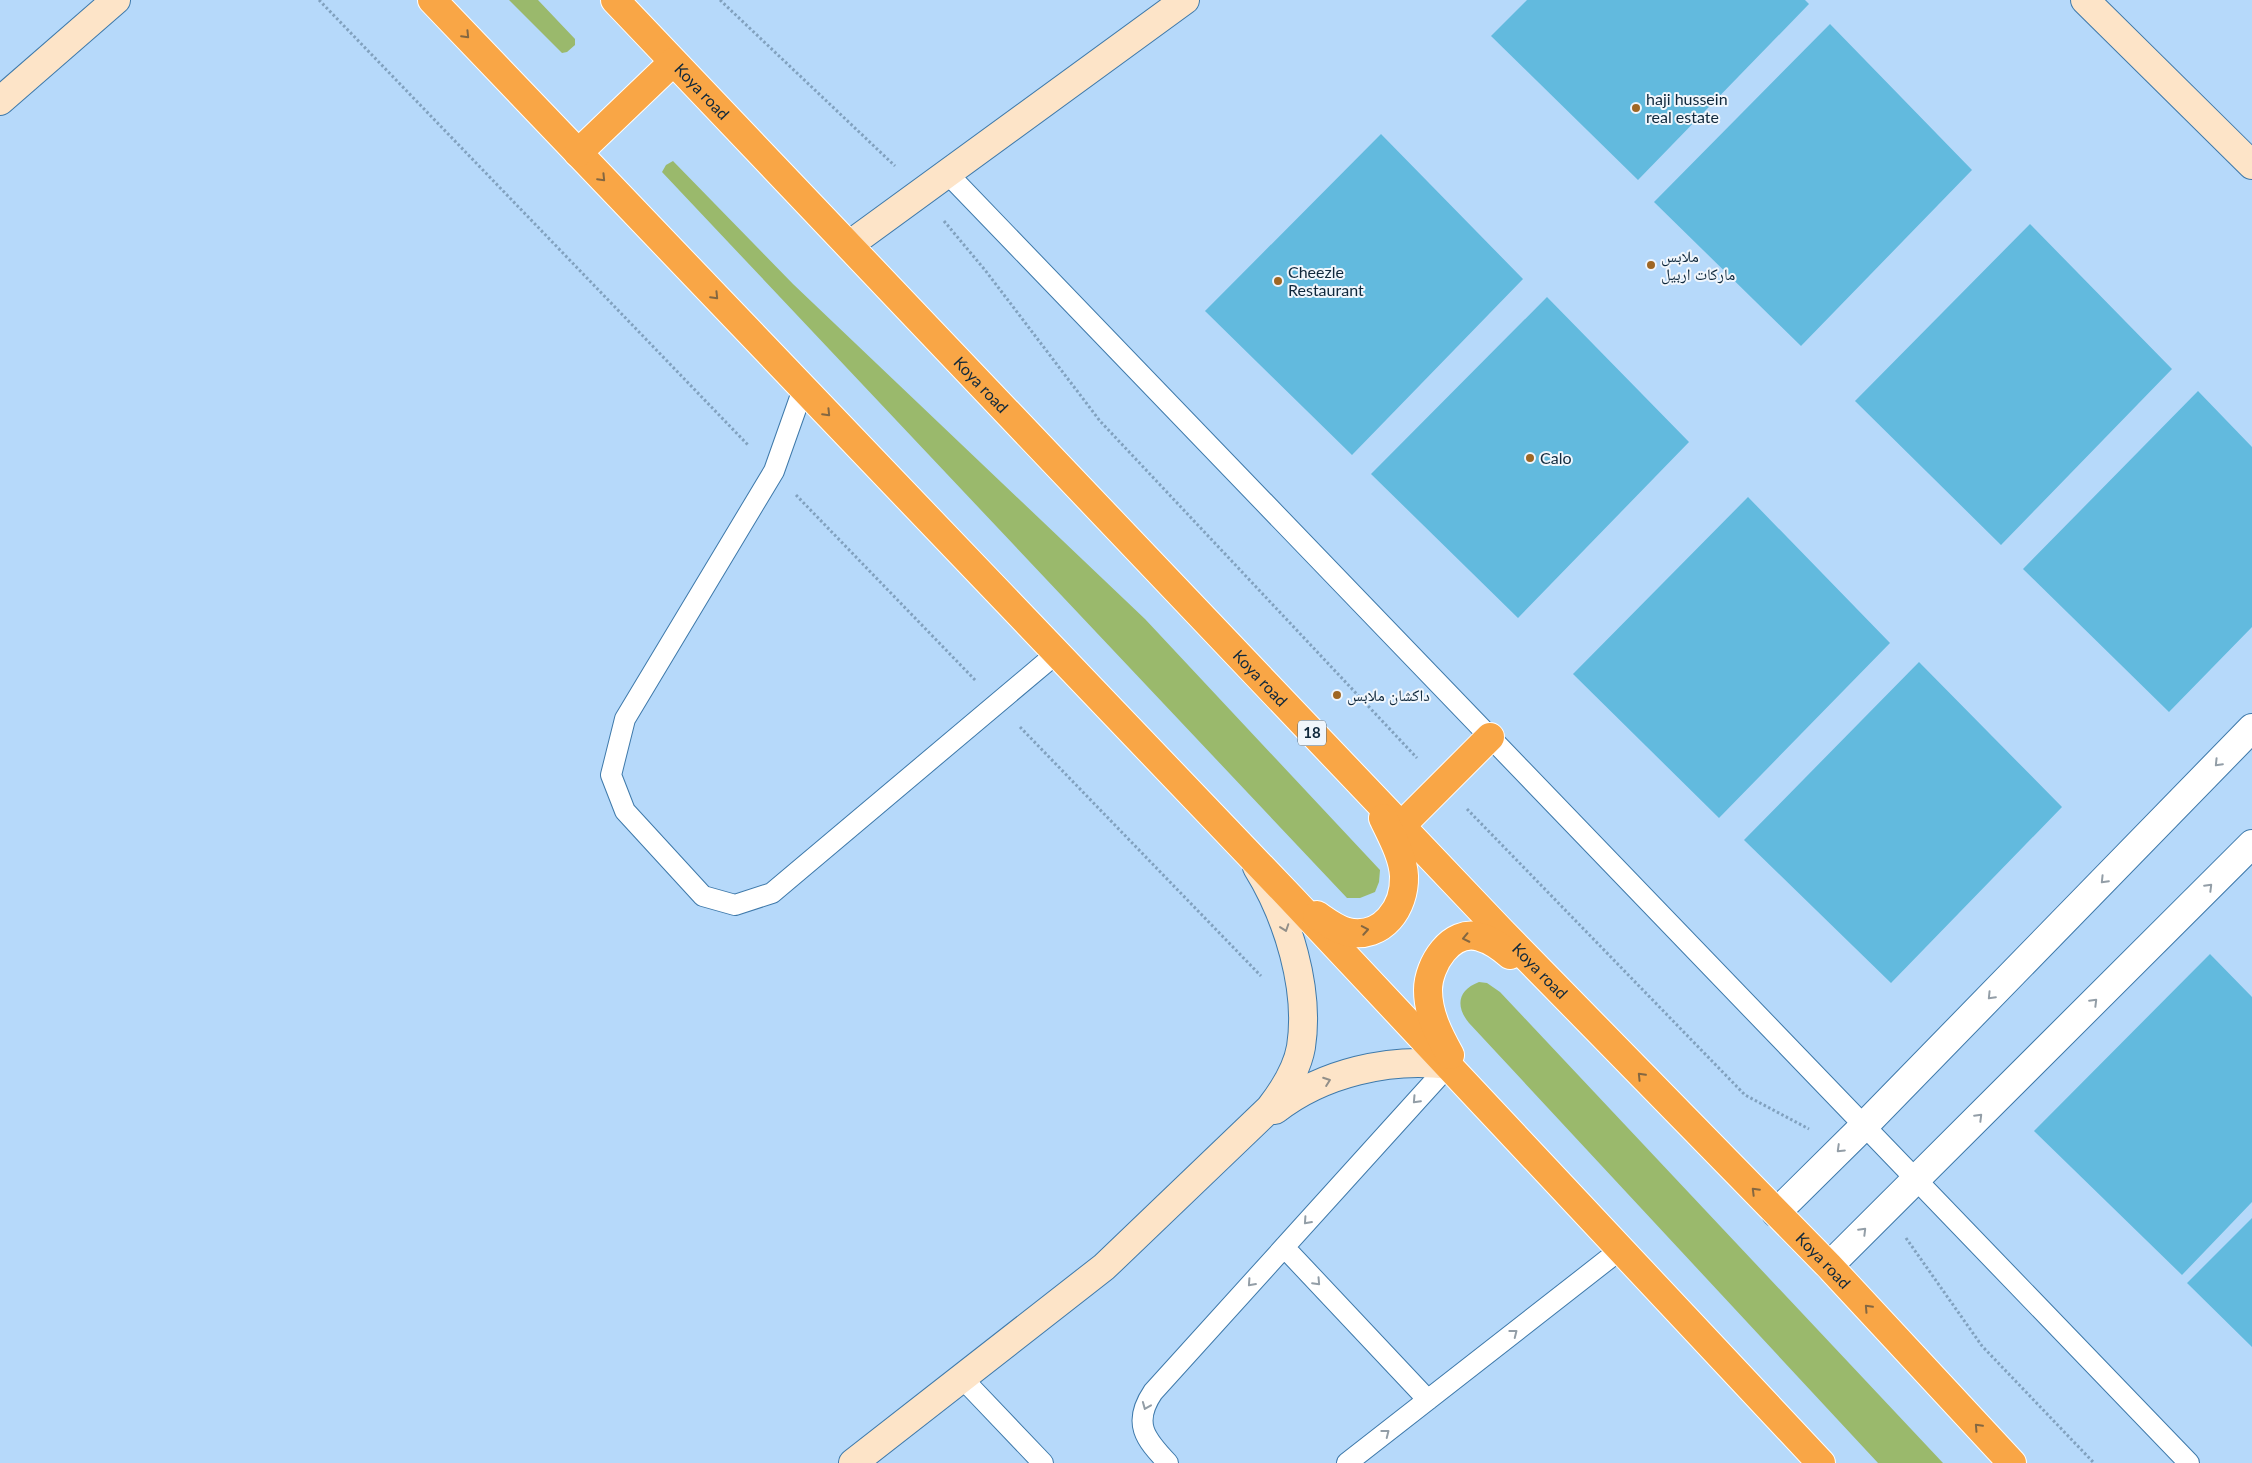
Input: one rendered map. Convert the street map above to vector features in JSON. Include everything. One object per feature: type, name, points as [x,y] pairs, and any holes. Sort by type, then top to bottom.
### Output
[{"type":"highway","points":[[432,0],[1291,898],[1821,1463]]},
{"type":"highway","name":"Koya road","points":[[615,0],[1576,1010],[1829,1266],[2012,1463]]},
{"type":"highway","points":[[578,154],[673,62]]},
{"type":"highway","points":[[1401,826],[1490,737]]},
{"type":"highway","points":[[1291,898],[1335,928],[1350,932],[1369,931],[1388,921],[1398,908],[1403,893],[1404,873],[1396,846],[1374,798]]},
{"type":"highway","points":[[1483,1101],[1450,1056],[1437,1031],[1430,1011],[1428,990],[1430,973],[1438,956],[1454,941],[1468,936],[1480,936],[1500,946],[1576,1010]]},
{"type":"street","points":[[0,101],[116,0]]},
{"type":"street","points":[[849,244],[1186,0]]},
{"type":"street","points":[[2085,0],[2252,165]]},
{"type":"street","points":[[1776,1212],[1864,1126],[2252,728]]},
{"type":"street","points":[[1829,1266],[2252,844]]},
{"type":"street","points":[[853,1463],[1104,1267],[1243,1136],[1270,1108],[1290,1081],[1301,1048],[1304,1008],[1296,963],[1278,908],[1266,881],[1248,853]]},
{"type":"street","points":[[1243,1136],[1285,1102],[1305,1090],[1344,1075],[1429,1062],[1449,1065]]},
{"type":"lane","points":[[947,173],[2189,1463]]},
{"type":"lane","points":[[803,389],[774,471],[625,719],[610,774],[625,811],[703,896],[735,905],[772,892],[998,704],[1056,653]]},
{"type":"lane","points":[[1168,1463],[1145,1434],[1141,1420],[1144,1404],[1449,1065]]},
{"type":"lane","points":[[1284,1247],[1428,1400]]},
{"type":"lane","points":[[1348,1463],[1621,1249]]},
{"type":"lane","points":[[962,1378],[1044,1463]]},
{"type":"path","points":[[319,0],[1265,980]]},
{"type":"path","points":[[720,0],[899,170],[985,270],[1100,421],[1443,784],[1745,1096],[1807,1127],[1833,1156]]},
{"type":"path","points":[[1883,1212],[1915,1248],[1982,1346],[2094,1463]]},
{"type":"green space","points":[[509,0],[538,0],[575,39],[575,45],[567,52],[562,53]]},
{"type":"green space","points":[[673,161],[793,284],[1145,619],[1380,870],[1379,882],[1375,892],[1360,898],[1347,898],[662,172],[666,165]]},
{"type":"green space","points":[[1479,982],[1487,983],[1500,992],[1943,1463],[1878,1463],[1469,1023],[1460,1005],[1461,999],[1467,989]]},
{"type":"building","name":"haji hussein real estate","points":[[1527,0],[1805,0],[1809,4],[1638,180],[1491,36]]},
{"type":"building","points":[[1830,24],[1972,170],[1801,346],[1654,202]]},
{"type":"building","points":[[1381,134],[1523,279],[1352,455],[1205,311]]},
{"type":"building","points":[[2030,224],[2172,369],[2001,545],[1855,401]]},
{"type":"building","name":"Calo","points":[[1547,297],[1689,442],[1518,618],[1371,474]]},
{"type":"building","points":[[2198,391],[2252,447],[2252,627],[2169,712],[2023,569]]},
{"type":"building","points":[[1748,497],[1890,643],[1719,818],[1573,674]]},
{"type":"building","points":[[1919,662],[2062,807],[1891,983],[1744,840]]},
{"type":"building","points":[[2210,954],[2252,997],[2252,1202],[2182,1275],[2034,1131]]},
{"type":"building","points":[[2252,1218],[2252,1347],[2187,1283]]},
{"type":"place","name":"haji hussein real estate","points":[[1636,108]]},
{"type":"place","name":"ملابس ماركات اربيل","points":[[1651,265]]},
{"type":"place","name":"Cheezle Restaurant","points":[[1278,281]]},
{"type":"place","name":"Calo","points":[[1530,458]]},
{"type":"place","name":"داكشان ملابس","points":[[1337,695]]}]
